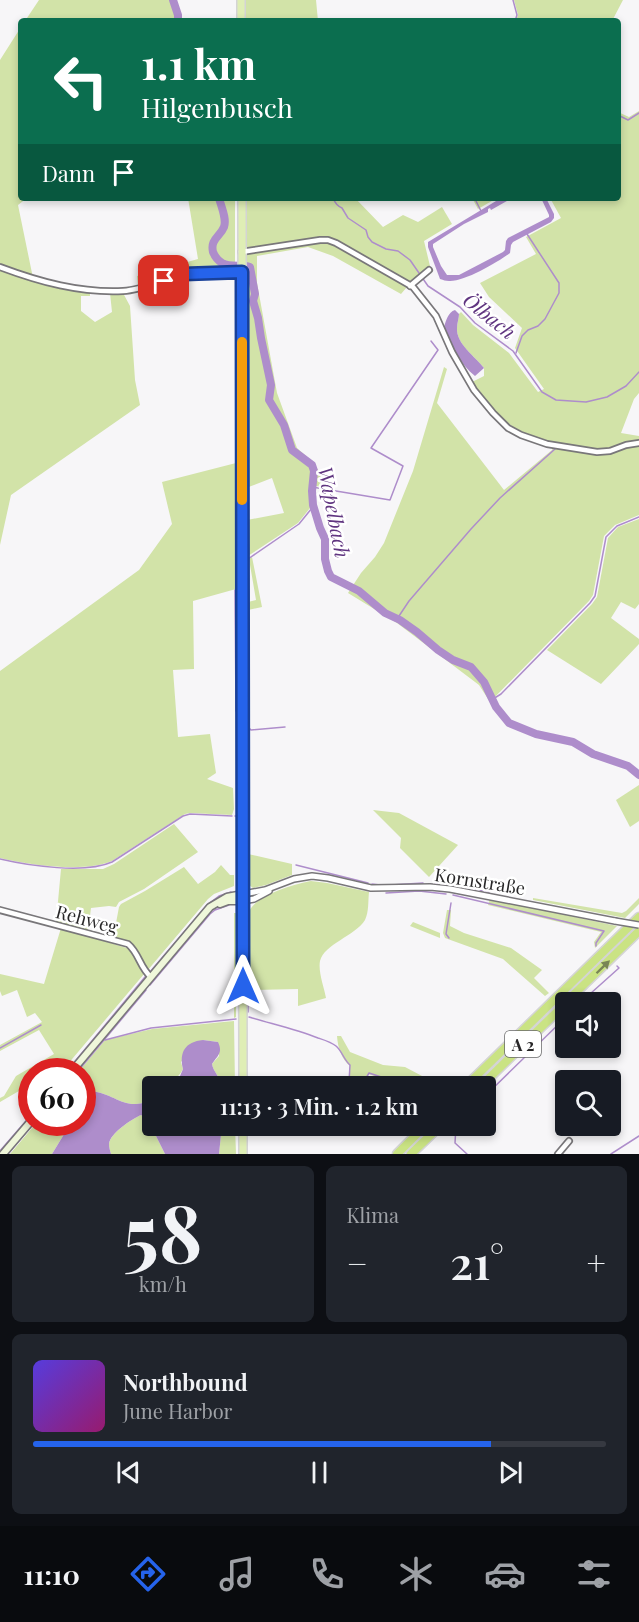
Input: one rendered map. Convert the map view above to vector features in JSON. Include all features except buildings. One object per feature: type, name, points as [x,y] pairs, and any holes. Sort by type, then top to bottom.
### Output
[{"type":"highway","name":"A 2","points":[[476,1076],[639,917]]},
{"type":"highway","name":"A 2","points":[[576,992],[639,931]]},
{"type":"highway","name":"A 2","points":[[491,1076],[555,1013]]},
{"type":"highway","points":[[397,1154],[415,1136]]},
{"type":"highway","points":[[411,1154],[430,1136]]},
{"type":"main road","points":[[241,0],[241,18]]},
{"type":"main road","points":[[242,201],[243,1076]]},
{"type":"main road","points":[[83,1058],[210,907],[227,897],[243,897]]},
{"type":"main road","points":[[3,1154],[18,1136]]},
{"type":"main road","points":[[243,1136],[243,1154]]},
{"type":"street","points":[[242,256],[328,240],[410,286],[436,316],[452,352],[474,390],[508,428],[547,444],[597,452],[639,443]]},
{"type":"street","points":[[0,267],[56,286],[102,291],[136,289],[184,274],[242,271]]},
{"type":"street","points":[[410,286],[429,270]]},
{"type":"street","name":"Kornstraße","points":[[243,897],[294,879],[312,876],[371,888],[450,889],[639,925]]},
{"type":"street","name":"Rehweg","points":[[0,910],[128,944],[151,977]]},
{"type":"street","points":[[558,1154],[569,1141]]},
{"type":"green space","points":[[39,0],[170,0],[175,18],[27,18]]},
{"type":"green space","points":[[246,0],[316,0],[318,18],[246,18]]},
{"type":"green space","points":[[514,0],[623,0],[614,18],[517,18]]},
{"type":"green space","points":[[18,32],[18,201],[23,201],[18,205],[33,278],[0,265],[0,60]]},
{"type":"green space","points":[[639,111],[639,393],[634,399],[621,433],[639,436],[639,515],[615,525],[604,536],[593,595],[589,601],[490,702],[479,685],[397,623],[348,593],[384,543],[413,471],[444,367],[447,369],[437,403],[504,490],[552,450],[553,442],[527,434],[505,421],[479,393],[472,382],[484,376],[484,368],[460,339],[457,328],[459,314],[461,312],[473,325],[509,353],[538,392],[544,389],[515,348],[522,328],[489,297],[480,283],[536,254],[526,237],[561,218],[552,201],[621,201],[621,113],[629,117]]},
{"type":"green space","points":[[188,201],[235,201],[235,269],[184,272],[138,286],[137,276],[198,259]]},
{"type":"green space","points":[[246,201],[358,201],[383,227],[403,215],[418,222],[442,207],[452,224],[424,241],[430,266],[401,294],[333,256],[308,247],[257,256],[257,283],[277,393],[297,448],[314,463],[322,477],[322,487],[310,485],[310,508],[298,523],[248,556],[247,520],[284,513],[272,478],[246,488]]},
{"type":"green space","points":[[474,201],[492,201],[478,209]]},
{"type":"green space","points":[[0,270],[56,287],[90,291],[90,296],[81,296],[81,311],[95,322],[112,312],[110,293],[123,293],[130,306],[135,380],[140,405],[11,495],[0,545]]},
{"type":"green space","points":[[236,463],[236,589],[193,601],[194,669],[173,670],[178,737],[210,734],[216,773],[207,779],[233,788],[232,815],[185,814],[112,861],[100,865],[56,867],[0,858],[0,671],[139,570],[172,524],[162,482]]},
{"type":"green space","points":[[639,519],[639,604],[635,609],[621,602],[611,618],[639,639],[639,644],[601,684],[547,650],[597,597],[608,538],[618,527]]},
{"type":"green space","points":[[252,557],[262,607],[248,610],[248,602],[256,600],[249,559]]},
{"type":"green space","points":[[639,785],[639,821],[630,827],[616,800]]},
{"type":"green space","points":[[373,810],[399,813],[458,845],[429,877],[400,848],[401,838]]},
{"type":"green space","points":[[174,824],[198,852],[144,889],[119,902],[116,907],[91,908],[88,932],[56,923],[61,869],[103,869]]},
{"type":"green space","points":[[248,854],[292,864],[292,875],[253,888],[249,885]]},
{"type":"green space","points":[[221,865],[230,875],[234,875],[234,886],[208,899],[147,971],[135,949],[113,939],[121,904],[184,867],[198,884]]},
{"type":"green space","points":[[311,881],[369,892],[368,910],[360,926],[327,950],[320,961],[326,998],[298,1006],[298,989],[249,990],[249,912],[259,900],[267,896]]},
{"type":"green space","points":[[533,898],[622,913],[639,898],[639,904],[625,918],[533,900]]},
{"type":"green space","points":[[490,899],[617,926],[595,948],[594,942],[601,932],[488,905]]},
{"type":"green space","points":[[447,910],[451,910],[450,926],[464,933],[511,948],[542,970],[534,978],[549,993],[545,996],[503,959],[445,938],[443,933]]},
{"type":"green space","points":[[234,913],[236,913],[236,1017],[234,1018]]},
{"type":"green space","points":[[413,922],[440,933],[440,938],[410,926]]},
{"type":"green space","points":[[61,928],[130,949],[144,974],[73,1058],[47,1058],[54,1054],[39,1030],[0,1051],[0,1045],[42,1022],[35,1013],[27,1017],[17,990],[2,996],[0,974],[44,984]]},
{"type":"green space","points":[[234,1021],[235,1076],[218,1076],[212,1064],[219,1056],[218,1042],[203,1040],[181,1062],[183,1069],[178,1076],[142,1076],[142,1103],[128,1103],[96,1092],[96,1058],[90,1058],[105,1040],[152,1029]]},
{"type":"green space","points":[[337,1036],[341,1036],[350,1052],[383,1065],[405,1067],[422,1076],[368,1074],[367,1076],[349,1076],[350,1066],[344,1060]]},
{"type":"green space","points":[[18,1075],[18,1092],[0,1102],[0,1098],[4,1096]]},
{"type":"green space","points":[[142,1116],[142,1136],[156,1136],[165,1154],[111,1154],[110,1140],[127,1123]]},
{"type":"green space","points":[[25,1136],[63,1136],[52,1154],[10,1154]]},
{"type":"green space","points":[[221,1136],[235,1136],[236,1154],[219,1154]]},
{"type":"shaded area","points":[[496,201],[507,201],[491,210],[488,209],[488,212],[433,244],[447,275],[459,275],[503,252],[508,238],[549,217],[542,201],[548,201],[554,214],[551,222],[513,242],[510,253],[472,275],[455,280],[440,279],[428,242]]},
{"type":"shaded area","points":[[455,310],[459,314],[457,328],[460,339],[484,368],[475,376],[457,354],[444,327],[449,315]]},
{"type":"shaded area","points":[[197,1041],[218,1042],[220,1051],[212,1064],[218,1076],[180,1076],[183,1069],[183,1053],[188,1046]]},
{"type":"shaded area","points":[[96,1092],[128,1103],[142,1103],[142,1116],[127,1123],[113,1135],[109,1144],[111,1154],[52,1154],[63,1136],[96,1136]]},
{"type":"shaded area","points":[[156,1136],[221,1136],[219,1154],[165,1154]]},
{"type":"waterway","name":"Wapelbach","points":[[173,0],[178,18]]},
{"type":"waterway","points":[[513,0],[516,18]]},
{"type":"waterway","points":[[621,116],[628,120],[639,113]]},
{"type":"waterway","name":"Wapelbach","points":[[220,201],[225,224],[214,241],[213,252],[217,260],[222,263],[250,267],[255,294],[253,301],[271,385],[269,400],[284,425],[292,450],[312,465],[314,471],[313,505],[325,539],[325,559],[331,577],[359,591],[385,613],[400,620],[453,660],[471,667],[484,682],[496,707],[509,723],[536,734],[573,742],[593,754],[628,766],[639,775]]},
{"type":"waterway","name":"Ölbach","points":[[334,201],[348,218],[366,230],[372,242],[386,249],[398,251],[410,260],[428,286],[460,307],[475,323],[513,351],[542,392],[556,400],[586,402],[607,397],[626,386],[639,372]]},
{"type":"waterway","points":[[476,201],[481,211]]},
{"type":"waterway","points":[[516,353],[522,336],[545,319],[559,293],[559,283],[527,234]]},
{"type":"waterway","points":[[312,487],[390,500],[403,466],[371,448],[438,350],[431,341]]},
{"type":"waterway","points":[[397,619],[409,601],[471,529],[500,498],[555,449]]},
{"type":"waterway","points":[[285,727],[251,730],[249,728],[248,559],[299,524],[313,505]]},
{"type":"waterway","points":[[493,699],[501,694],[590,603],[595,596],[606,537],[617,526],[639,517]]},
{"type":"waterway","points":[[235,590],[236,711]]},
{"type":"waterway","points":[[0,859],[57,868],[101,866],[112,862],[183,816],[190,814],[232,816]]},
{"type":"waterway","points":[[296,865],[368,883]]},
{"type":"waterway","points":[[391,885],[423,883]]},
{"type":"waterway","points":[[435,883],[489,892]]},
{"type":"waterway","points":[[372,884],[380,885]]},
{"type":"waterway","points":[[386,893],[419,891],[446,894]]},
{"type":"waterway","points":[[150,972],[207,905],[219,896],[231,892]]},
{"type":"waterway","points":[[453,895],[604,931],[596,946]]},
{"type":"waterway","points":[[449,938],[446,934],[451,903]]},
{"type":"waterway","points":[[150,985],[210,914],[229,905]]},
{"type":"waterway","points":[[248,914],[248,1012]]},
{"type":"waterway","points":[[592,992],[619,968],[617,966]]},
{"type":"waterway","points":[[78,1058],[145,977]]},
{"type":"waterway","points":[[89,1058],[146,990]]},
{"type":"waterway","points":[[249,1017],[301,1032],[334,1045],[350,1065],[349,1076]]},
{"type":"waterway","points":[[105,1040],[151,1028],[236,1019]]},
{"type":"waterway","points":[[0,1048],[41,1025]]},
{"type":"waterway","points":[[496,1085],[555,1028]]},
{"type":"waterway","points":[[367,1076],[369,1073],[378,1076]]},
{"type":"waterway","points":[[0,1151],[18,1130]]},
{"type":"waterway","points":[[8,1154],[23,1136]]},
{"type":"waterway","points":[[455,1136],[455,1143],[467,1154]]},
{"type":"waterway","points":[[611,1154],[639,1136]]},
{"type":"slow traffic","points":[[242,342],[242,500]]},
{"type":"route","points":[[164,281],[184,274],[242,272],[243,986]]}]
